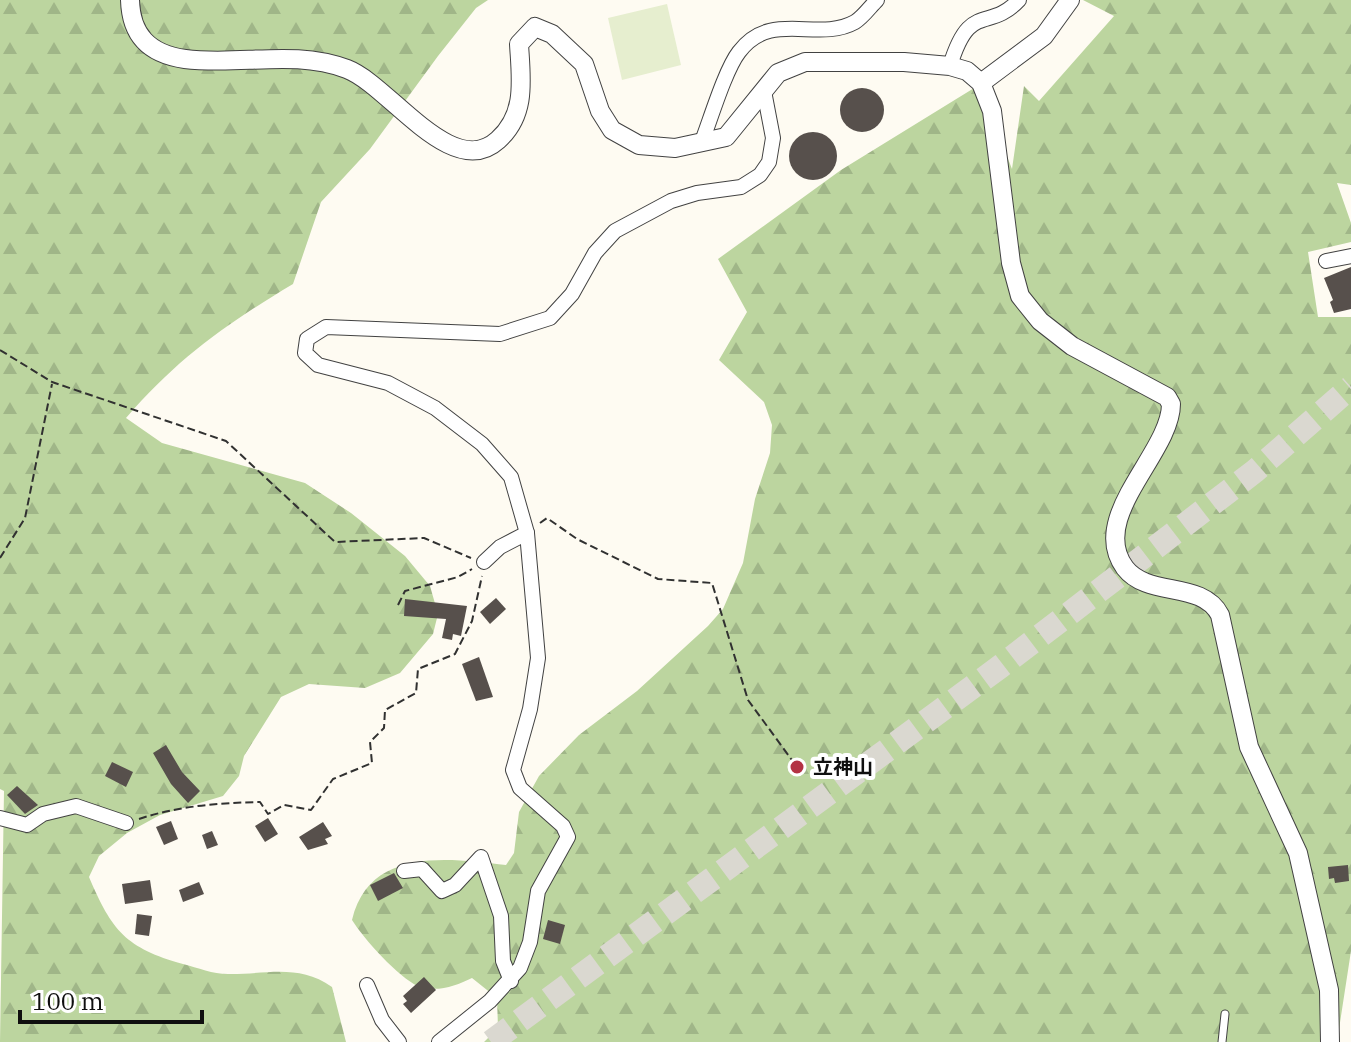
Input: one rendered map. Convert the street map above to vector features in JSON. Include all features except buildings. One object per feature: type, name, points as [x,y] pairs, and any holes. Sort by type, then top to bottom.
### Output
[{"type":"street","points":[[130,0],[135,30],[154,50],[196,61],[299,57],[347,69],[370,81],[439,140],[459,150],[477,152],[492,145],[513,122],[522,97],[519,44],[525,33],[535,27],[544,29],[584,64],[600,111],[612,130],[639,145],[675,148],[726,137],[778,73],[805,62],[950,66],[967,71],[981,83],[992,111],[1011,263],[1020,296],[1040,321],[1072,346],[1167,397],[1171,404],[1166,431],[1132,484],[1121,515],[1117,532],[1119,551],[1125,567],[1135,576],[1208,599],[1220,615],[1249,747],[1298,853],[1329,990],[1330,1042]]},
{"type":"street","points":[[701,144],[737,53],[754,37],[773,28],[817,29],[854,22],[877,0]]},
{"type":"street","points":[[950,66],[956,44],[972,23],[1012,8],[1019,0]]},
{"type":"street","points":[[981,83],[1044,36],[1070,0]]},
{"type":"street","points":[[439,1042],[511,981],[530,942],[538,891],[568,837],[563,826],[520,788],[513,770],[530,709],[538,658],[527,533],[511,477],[482,444],[435,408],[388,383],[318,365],[305,353],[307,339],[326,327],[500,334],[550,318],[572,294],[595,253],[615,231],[671,201],[697,193],[741,187],[760,175],[769,162],[773,138],[764,91]]},
{"type":"street","points":[[1326,261],[1351,256]]},
{"type":"street","points":[[484,562],[500,547],[527,533]]},
{"type":"street","points":[[0,818],[27,825],[43,814],[76,806],[126,823]]},
{"type":"street","points":[[404,871],[422,869],[442,891],[455,885],[481,857],[501,916],[503,961],[511,981]]},
{"type":"street","points":[[367,985],[382,1020],[399,1042]]},
{"type":"lane","points":[[1222,1042],[1225,1014]]},
{"type":"path","points":[[0,350],[52,382],[226,441],[335,542],[424,538],[484,562]]},
{"type":"path","points":[[0,558],[25,518],[52,382]]},
{"type":"path","points":[[527,533],[547,518],[577,539],[658,579],[712,583],[748,700],[797,767]]},
{"type":"path","points":[[398,605],[405,591],[458,577],[484,562]]},
{"type":"path","points":[[126,823],[175,807],[260,802],[268,814],[284,805],[311,810],[333,779],[372,763],[370,742],[384,728],[385,710],[416,693],[418,669],[455,654],[472,621],[484,562]]},
{"type":"green space","points":[[0,0],[488,0],[476,8],[370,149],[321,202],[293,284],[184,360],[126,418],[162,443],[305,483],[351,513],[405,556],[430,586],[438,614],[433,634],[400,673],[365,688],[309,684],[281,697],[244,756],[239,776],[223,796],[160,815],[127,833],[99,856],[89,877],[114,924],[134,944],[148,951],[213,972],[296,973],[308,975],[332,987],[346,1042],[0,1042],[4,791],[0,789]]},
{"type":"green space","points":[[1083,0],[1351,0],[1351,185],[1337,183],[1351,223],[1351,242],[1308,252],[1318,317],[1351,317],[1351,951],[1337,1042],[484,1042],[498,1028],[497,998],[472,978],[446,988],[432,989],[410,982],[382,957],[352,920],[361,896],[375,880],[393,869],[414,862],[436,860],[506,865],[514,853],[519,812],[539,776],[579,735],[637,691],[723,609],[743,563],[755,499],[770,453],[772,425],[764,402],[719,360],[747,312],[718,259],[841,170],[979,85],[1012,169],[1024,86],[1039,101],[1114,16]]},
{"type":"green space","points":[[667,4],[681,65],[622,80],[608,18]]},
{"type":"tunnel","points":[[491,1042],[1001,666],[1255,471],[1351,387]]},
{"type":"place","name":"立神山","points":[[797,767]]}]
